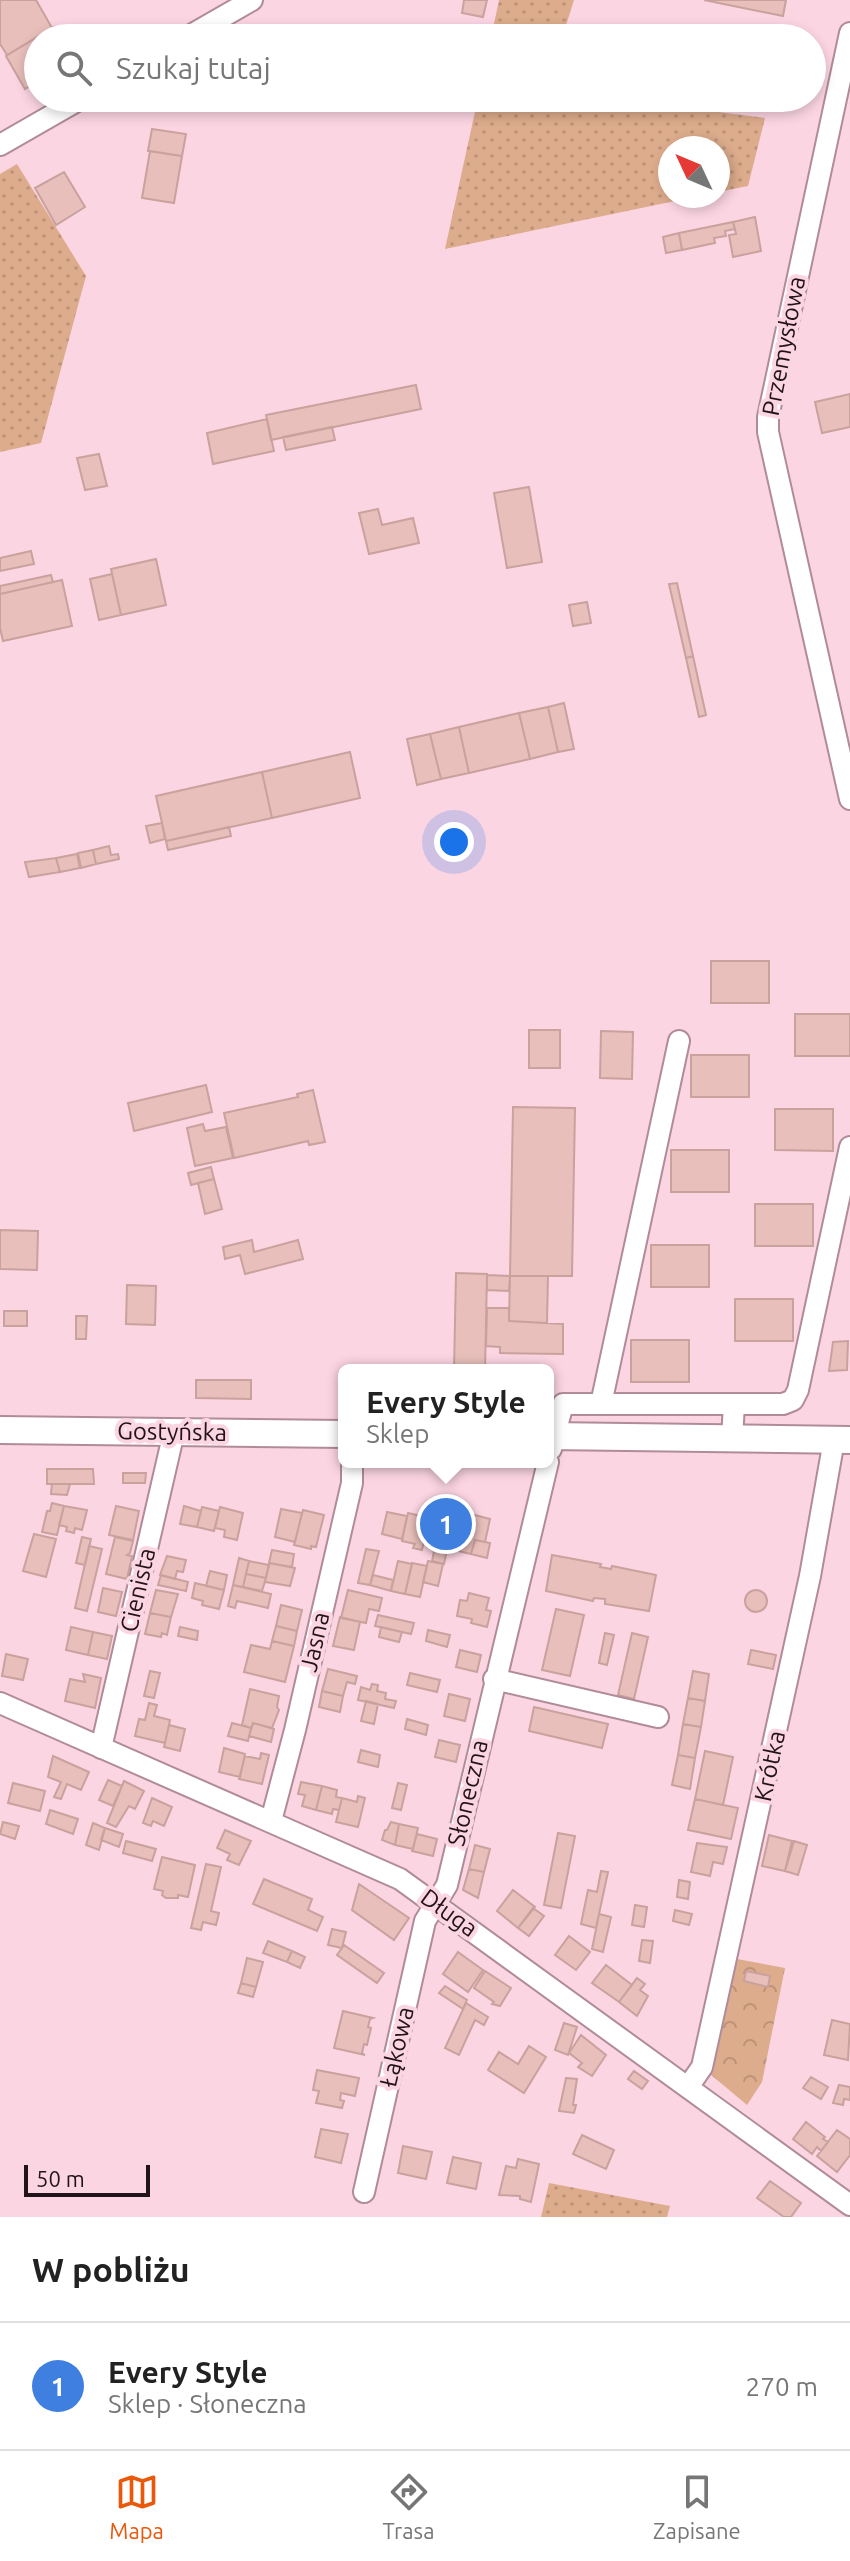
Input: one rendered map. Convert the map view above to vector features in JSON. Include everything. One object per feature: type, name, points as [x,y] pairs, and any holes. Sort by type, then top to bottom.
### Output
[{"type":"main road","name":"Gostyńska","points":[[0,1430],[338,1434]]},
{"type":"main road","points":[[554,1449],[732,1439],[842,1440]]},
{"type":"street","points":[[210,24],[252,0]]},
{"type":"street","name":"Przemysłowa","points":[[850,33],[770,407],[768,432],[850,799]]},
{"type":"street","points":[[0,145],[58,112]]},
{"type":"street","points":[[679,1041],[601,1404],[783,1404],[793,1400],[798,1390],[850,1147]]},
{"type":"street","name":"Słoneczna","points":[[554,1433],[563,1404],[601,1404]]},
{"type":"street","points":[[732,1439],[734,1404]]},
{"type":"street","name":"Cienista","points":[[101,1748],[174,1432]]},
{"type":"street","name":"Krótka","points":[[688,2087],[702,2067],[842,1440]]},
{"type":"street","name":"Słoneczna","points":[[437,1904],[447,1885],[544,1468]]},
{"type":"street","name":"Jasna","points":[[271,1821],[295,1730],[352,1472]]},
{"type":"street","points":[[494,1679],[658,1717]]},
{"type":"street","name":"Długa","points":[[0,1703],[383,1871],[437,1904],[850,2205]]},
{"type":"street","name":"Łąkowa","points":[[364,2192],[425,1921],[437,1904]]},
{"type":"green space","points":[[499,0],[574,0],[566,24],[494,24]]},
{"type":"green space","points":[[475,112],[718,112],[765,118],[748,186],[730,190],[730,136],[658,136],[658,205],[445,249]]},
{"type":"green space","points":[[17,164],[86,276],[41,443],[0,452],[0,174]]},
{"type":"green space","points":[[737,1959],[785,1968],[762,2082],[747,2105],[710,2074]]},
{"type":"green space","points":[[549,2183],[670,2206],[667,2217],[541,2217]]},
{"type":"building","points":[[0,0],[36,0],[50,24],[24,24],[24,45],[7,55],[0,44]]},
{"type":"building","points":[[464,0],[487,0],[483,17],[462,13]]},
{"type":"building","points":[[704,0],[786,0],[783,16]]},
{"type":"building","points":[[24,45],[24,87],[6,56]]},
{"type":"building","points":[[152,129],[186,134],[182,156],[148,151]]},
{"type":"building","points":[[150,151],[182,156],[174,203],[142,198]]},
{"type":"building","points":[[64,172],[85,207],[56,225],[35,188]]},
{"type":"building","points":[[755,217],[761,251],[733,257],[729,235],[736,234],[733,222]]},
{"type":"building","points":[[733,222],[735,229],[725,231],[726,236],[714,238],[715,243],[682,250],[679,233]]},
{"type":"building","points":[[679,233],[682,250],[666,253],[663,237]]},
{"type":"building","points":[[416,385],[421,409],[271,440],[266,415]]},
{"type":"building","points":[[850,394],[850,427],[822,433],[815,402]]},
{"type":"building","points":[[267,419],[274,451],[213,464],[207,433]]},
{"type":"building","points":[[332,427],[335,440],[286,450],[283,437]]},
{"type":"building","points":[[99,454],[107,486],[85,490],[77,458]]},
{"type":"building","points":[[529,487],[542,562],[507,568],[494,493]]},
{"type":"building","points":[[378,509],[382,525],[413,518],[419,543],[369,554],[359,513]]},
{"type":"building","points":[[31,551],[34,564],[0,571],[0,558]]},
{"type":"building","points":[[156,559],[166,605],[121,615],[111,569]]},
{"type":"building","points":[[112,574],[121,615],[99,620],[90,579]]},
{"type":"building","points":[[51,575],[53,582],[0,594],[0,586]]},
{"type":"building","points":[[62,580],[72,626],[3,641],[0,594]]},
{"type":"building","points":[[677,583],[693,656],[686,658],[669,584]]},
{"type":"building","points":[[587,602],[591,623],[573,626],[569,605]]},
{"type":"building","points":[[693,656],[706,715],[699,717],[686,658]]},
{"type":"building","points":[[564,703],[574,749],[558,752],[548,707]]},
{"type":"building","points":[[548,707],[558,752],[530,759],[519,713]]},
{"type":"building","points":[[519,713],[530,759],[469,773],[459,727]]},
{"type":"building","points":[[459,727],[469,773],[441,779],[430,734]]},
{"type":"building","points":[[430,734],[441,779],[417,785],[407,739]]},
{"type":"building","points":[[350,752],[360,798],[272,818],[262,772]]},
{"type":"building","points":[[262,772],[272,818],[166,841],[156,796]]},
{"type":"building","points":[[162,823],[165,839],[150,843],[146,826]]},
{"type":"building","points":[[229,827],[231,836],[168,850],[166,841]]},
{"type":"building","points":[[109,846],[111,855],[118,854],[119,859],[96,864],[93,850]]},
{"type":"building","points":[[93,850],[96,864],[81,868],[78,853]]},
{"type":"building","points":[[77,854],[80,868],[60,872],[56,858]]},
{"type":"building","points":[[56,858],[60,872],[29,877],[25,862]]},
{"type":"building","points":[[711,961],[769,961],[769,1003],[711,1003]]},
{"type":"building","points":[[795,1014],[850,1014],[850,1056],[795,1056]]},
{"type":"building","points":[[529,1030],[560,1030],[560,1068],[529,1068]]},
{"type":"building","points":[[601,1031],[633,1032],[632,1079],[600,1078]]},
{"type":"building","points":[[691,1055],[749,1055],[749,1097],[691,1097]]},
{"type":"building","points":[[206,1085],[212,1112],[134,1131],[128,1103]]},
{"type":"building","points":[[313,1090],[325,1142],[309,1145],[308,1141],[234,1158],[224,1113],[298,1097],[297,1094]]},
{"type":"building","points":[[513,1107],[575,1108],[572,1276],[510,1276]]},
{"type":"building","points":[[775,1109],[833,1109],[833,1151],[775,1150]]},
{"type":"building","points":[[203,1124],[205,1131],[226,1127],[233,1158],[195,1166],[187,1128]]},
{"type":"building","points":[[671,1150],[729,1150],[729,1192],[671,1192]]},
{"type":"building","points":[[211,1167],[214,1179],[191,1185],[188,1173]]},
{"type":"building","points":[[214,1179],[222,1209],[205,1214],[198,1183]]},
{"type":"building","points":[[755,1204],[813,1204],[813,1246],[755,1246]]},
{"type":"building","points":[[0,1230],[38,1231],[37,1270],[0,1269]]},
{"type":"building","points":[[252,1240],[254,1252],[298,1240],[303,1259],[245,1274],[240,1255],[225,1259],[223,1247]]},
{"type":"building","points":[[651,1245],[709,1245],[709,1287],[651,1287]]},
{"type":"building","points":[[456,1273],[487,1274],[485,1364],[454,1364]]},
{"type":"building","points":[[487,1275],[510,1276],[509,1291],[487,1290]]},
{"type":"building","points":[[510,1276],[548,1276],[547,1323],[509,1321]]},
{"type":"building","points":[[127,1285],[156,1286],[155,1325],[126,1324]]},
{"type":"building","points":[[735,1299],[793,1299],[793,1341],[735,1341]]},
{"type":"building","points":[[487,1308],[509,1308],[509,1321],[563,1324],[563,1354],[500,1353],[500,1347],[486,1346]]},
{"type":"building","points":[[4,1311],[27,1311],[27,1326],[4,1326]]},
{"type":"building","points":[[76,1316],[87,1316],[86,1339],[76,1339]]},
{"type":"building","points":[[631,1340],[689,1340],[689,1382],[631,1382]]},
{"type":"building","points":[[848,1341],[847,1370],[829,1371],[833,1342]]},
{"type":"building","points":[[196,1380],[251,1380],[251,1399],[196,1398]]},
{"type":"building","points":[[47,1469],[93,1469],[94,1484],[47,1484]]},
{"type":"building","points":[[123,1473],[146,1473],[145,1483],[123,1483]]},
{"type":"building","points":[[52,1484],[70,1484],[67,1495],[51,1494]]},
{"type":"building","points":[[52,1503],[64,1506],[57,1535],[42,1532]]},
{"type":"building","points":[[64,1506],[87,1510],[82,1530],[75,1528],[74,1533],[59,1525]]},
{"type":"building","points":[[116,1506],[139,1511],[133,1540],[109,1535]]},
{"type":"building","points":[[184,1506],[201,1511],[197,1527],[180,1524]]},
{"type":"building","points":[[202,1507],[219,1511],[214,1531],[197,1527]]},
{"type":"building","points":[[220,1507],[243,1513],[237,1540],[224,1537],[225,1530],[215,1528]]},
{"type":"building","points":[[443,1508],[455,1510],[449,1540],[437,1537]]},
{"type":"building","points":[[281,1509],[302,1513],[295,1542],[275,1537]]},
{"type":"building","points":[[303,1510],[324,1515],[316,1547],[311,1546],[311,1549],[294,1545]]},
{"type":"building","points":[[387,1512],[407,1516],[402,1539],[382,1534]]},
{"type":"building","points":[[408,1513],[429,1518],[422,1550],[413,1548],[415,1544],[402,1541]]},
{"type":"building","points":[[467,1513],[490,1519],[485,1542],[475,1540],[471,1554],[458,1551]]},
{"type":"building","points":[[34,1534],[56,1539],[46,1577],[23,1571]]},
{"type":"building","points":[[82,1537],[91,1539],[85,1565],[76,1563]]},
{"type":"building","points":[[115,1537],[133,1541],[127,1555],[132,1556],[127,1579],[106,1574]]},
{"type":"building","points":[[437,1537],[449,1540],[444,1564],[432,1561]]},
{"type":"building","points":[[475,1540],[490,1543],[487,1558],[471,1554]]},
{"type":"building","points":[[89,1546],[102,1549],[87,1611],[75,1608]]},
{"type":"building","points":[[366,1549],[379,1551],[370,1585],[358,1583]]},
{"type":"building","points":[[272,1550],[294,1554],[292,1567],[269,1563]]},
{"type":"building","points":[[552,1555],[601,1564],[600,1567],[611,1569],[612,1566],[656,1575],[649,1611],[605,1604],[605,1599],[594,1598],[593,1601],[546,1591]]},
{"type":"building","points":[[167,1556],[186,1560],[183,1572],[177,1571],[175,1579],[160,1575]]},
{"type":"building","points":[[239,1558],[249,1561],[243,1587],[233,1585]]},
{"type":"building","points":[[249,1561],[269,1565],[266,1578],[246,1574]]},
{"type":"building","points":[[398,1561],[412,1564],[405,1594],[391,1591]]},
{"type":"building","points":[[428,1561],[443,1564],[438,1586],[423,1582]]},
{"type":"building","points":[[269,1563],[295,1568],[290,1586],[265,1582]]},
{"type":"building","points":[[412,1563],[427,1566],[420,1597],[405,1594]]},
{"type":"building","points":[[210,1571],[227,1575],[224,1590],[206,1586]]},
{"type":"building","points":[[246,1574],[266,1578],[262,1591],[243,1587]]},
{"type":"building","points":[[161,1575],[188,1582],[186,1591],[158,1585]]},
{"type":"building","points":[[373,1575],[393,1580],[391,1591],[370,1585]]},
{"type":"building","points":[[195,1583],[224,1590],[219,1609],[202,1605],[203,1601],[192,1598]]},
{"type":"building","points":[[233,1585],[271,1594],[268,1608],[237,1601],[235,1608],[228,1606]]},
{"type":"building","points":[[103,1588],[122,1592],[116,1616],[98,1612]]},
{"type":"building","points":[[156,1590],[178,1594],[171,1617],[150,1613]]},
{"type":"building","points":[[348,1590],[382,1598],[379,1611],[369,1609],[366,1623],[341,1618]]},
{"type":"building","points":[[756,1590],[764,1593],[767,1601],[764,1609],[756,1612],[748,1609],[745,1601],[748,1593]]},
{"type":"building","points":[[469,1593],[489,1598],[486,1610],[491,1611],[487,1627],[457,1616],[460,1600],[467,1601]]},
{"type":"building","points":[[281,1605],[302,1610],[297,1631],[276,1626]]},
{"type":"building","points":[[556,1609],[584,1615],[570,1676],[542,1670]]},
{"type":"building","points":[[150,1613],[171,1617],[167,1635],[145,1634]]},
{"type":"building","points":[[378,1615],[414,1623],[411,1634],[375,1626]]},
{"type":"building","points":[[340,1617],[360,1622],[354,1650],[333,1646]]},
{"type":"building","points":[[276,1626],[297,1631],[294,1646],[272,1641]]},
{"type":"building","points":[[71,1627],[93,1632],[88,1655],[66,1650]]},
{"type":"building","points":[[180,1627],[198,1631],[197,1640],[178,1636]]},
{"type":"building","points":[[381,1627],[402,1632],[399,1642],[379,1637]]},
{"type":"building","points":[[428,1630],[450,1635],[447,1647],[426,1641]]},
{"type":"building","points":[[93,1632],[112,1636],[107,1659],[88,1655]]},
{"type":"building","points":[[605,1633],[614,1635],[607,1665],[599,1663]]},
{"type":"building","points":[[632,1633],[648,1637],[634,1699],[618,1695]]},
{"type":"building","points":[[272,1641],[294,1646],[285,1682],[244,1672],[251,1645],[270,1649]]},
{"type":"building","points":[[460,1650],[481,1655],[477,1672],[456,1667]]},
{"type":"building","points":[[751,1650],[776,1655],[773,1669],[748,1664]]},
{"type":"building","points":[[6,1654],[28,1659],[23,1680],[2,1676]]},
{"type":"building","points":[[328,1669],[357,1676],[355,1684],[347,1682],[343,1696],[322,1691]]},
{"type":"building","points":[[150,1671],[160,1673],[154,1698],[144,1696]]},
{"type":"building","points":[[693,1671],[709,1674],[705,1701],[688,1698]]},
{"type":"building","points":[[410,1673],[440,1680],[437,1692],[407,1685]]},
{"type":"building","points":[[83,1674],[101,1678],[95,1708],[65,1701],[70,1679],[85,1682]]},
{"type":"building","points":[[372,1684],[378,1685],[377,1691],[386,1693],[385,1699],[396,1701],[394,1708],[358,1700],[361,1687],[370,1690]]},
{"type":"building","points":[[250,1689],[279,1696],[279,1710],[272,1728],[253,1723],[251,1728],[242,1725]]},
{"type":"building","points":[[322,1691],[343,1696],[340,1712],[319,1707]]},
{"type":"building","points":[[449,1694],[470,1699],[465,1721],[444,1716]]},
{"type":"building","points":[[688,1698],[705,1701],[701,1727],[683,1724]]},
{"type":"building","points":[[366,1701],[378,1704],[374,1724],[361,1721]]},
{"type":"building","points":[[149,1703],[157,1705],[154,1716],[170,1720],[165,1743],[135,1736],[139,1719],[145,1720]]},
{"type":"building","points":[[534,1707],[608,1724],[602,1748],[529,1731]]},
{"type":"building","points":[[407,1719],[428,1725],[426,1735],[405,1729]]},
{"type":"building","points":[[232,1723],[251,1728],[248,1741],[228,1736]]},
{"type":"building","points":[[253,1723],[274,1729],[271,1742],[249,1736]]},
{"type":"building","points":[[683,1724],[701,1727],[695,1758],[678,1755]]},
{"type":"building","points":[[169,1725],[185,1729],[180,1751],[164,1747]]},
{"type":"building","points":[[439,1740],[460,1745],[456,1762],[435,1757]]},
{"type":"building","points":[[224,1748],[245,1754],[240,1777],[219,1772]]},
{"type":"building","points":[[361,1750],[380,1755],[378,1767],[358,1762]]},
{"type":"building","points":[[705,1751],[733,1757],[723,1805],[695,1799]]},
{"type":"building","points":[[261,1753],[269,1755],[262,1784],[239,1779],[245,1756],[260,1759]]},
{"type":"building","points":[[678,1755],[695,1758],[690,1789],[672,1785]]},
{"type":"building","points":[[53,1756],[89,1772],[81,1790],[67,1784],[61,1799],[54,1797],[61,1782],[48,1777]]},
{"type":"building","points":[[108,1780],[122,1786],[113,1806],[99,1800]]},
{"type":"building","points":[[124,1781],[144,1791],[135,1809],[129,1806],[116,1827],[107,1823]]},
{"type":"building","points":[[301,1782],[322,1786],[316,1810],[302,1806],[305,1795],[298,1794]]},
{"type":"building","points":[[13,1783],[45,1791],[40,1811],[8,1803]]},
{"type":"building","points":[[398,1783],[407,1785],[401,1810],[392,1808]]},
{"type":"building","points":[[322,1786],[337,1790],[336,1797],[342,1798],[339,1810],[333,1809],[332,1814],[316,1810]]},
{"type":"building","points":[[358,1796],[365,1798],[358,1827],[336,1822],[342,1798],[357,1802]]},
{"type":"building","points":[[152,1798],[172,1807],[164,1826],[153,1821],[151,1826],[143,1823]]},
{"type":"building","points":[[695,1799],[738,1808],[731,1839],[688,1830]]},
{"type":"building","points":[[50,1810],[78,1819],[73,1834],[46,1824]]},
{"type":"building","points":[[3,1822],[19,1826],[15,1839],[0,1834]]},
{"type":"building","points":[[391,1822],[399,1824],[395,1845],[382,1840]]},
{"type":"building","points":[[93,1823],[105,1828],[99,1850],[86,1845]]},
{"type":"building","points":[[399,1824],[418,1828],[413,1849],[395,1845]]},
{"type":"building","points":[[105,1828],[123,1834],[119,1847],[101,1840]]},
{"type":"building","points":[[225,1830],[251,1841],[239,1865],[227,1860],[230,1854],[217,1848]]},
{"type":"building","points":[[558,1833],[575,1836],[561,1908],[544,1905]]},
{"type":"building","points":[[417,1834],[437,1839],[433,1856],[412,1851]]},
{"type":"building","points":[[769,1835],[792,1841],[785,1871],[762,1866]]},
{"type":"building","points":[[126,1841],[156,1849],[152,1861],[123,1853]]},
{"type":"building","points":[[794,1841],[807,1845],[798,1875],[785,1871]]},
{"type":"building","points":[[697,1843],[727,1847],[723,1864],[713,1862],[710,1876],[691,1872]]},
{"type":"building","points":[[475,1845],[490,1849],[484,1872],[469,1869]]},
{"type":"building","points":[[162,1857],[195,1865],[188,1897],[178,1895],[178,1898],[166,1898],[162,1895],[163,1891],[154,1889]]},
{"type":"building","points":[[206,1864],[221,1867],[211,1911],[219,1913],[216,1925],[203,1922],[201,1930],[191,1928]]},
{"type":"building","points":[[469,1869],[484,1872],[478,1898],[463,1890]]},
{"type":"building","points":[[601,1871],[608,1872],[596,1928],[581,1924],[588,1890],[597,1892]]},
{"type":"building","points":[[264,1879],[312,1899],[308,1910],[323,1917],[317,1931],[253,1904]]},
{"type":"building","points":[[679,1880],[690,1882],[688,1899],[677,1897]]},
{"type":"building","points":[[359,1884],[409,1918],[394,1940],[352,1910]]},
{"type":"building","points":[[513,1890],[535,1907],[518,1928],[497,1911]]},
{"type":"building","points":[[635,1905],[647,1907],[644,1927],[632,1925]]},
{"type":"building","points":[[533,1908],[544,1916],[529,1936],[518,1928]]},
{"type":"building","points":[[675,1910],[692,1914],[689,1925],[673,1921]]},
{"type":"building","points":[[599,1914],[611,1917],[603,1952],[592,1949]]},
{"type":"building","points":[[332,1929],[346,1932],[342,1948],[328,1945]]},
{"type":"building","points":[[569,1936],[590,1952],[576,1970],[555,1955]]},
{"type":"building","points":[[642,1940],[653,1941],[650,1963],[639,1961]]},
{"type":"building","points":[[268,1941],[292,1951],[287,1962],[263,1953]]},
{"type":"building","points":[[344,1945],[384,1973],[377,1983],[337,1955]]},
{"type":"building","points":[[292,1951],[305,1957],[300,1968],[287,1962]]},
{"type":"building","points":[[458,1952],[483,1970],[468,1992],[443,1974]]},
{"type":"building","points":[[247,1958],[263,1962],[256,1987],[241,1983]]},
{"type":"building","points":[[606,1965],[632,1985],[619,2002],[592,1983]]},
{"type":"building","points":[[485,1971],[511,1988],[500,2006],[492,2004],[494,2002],[474,1988]]},
{"type":"building","points":[[746,1971],[770,1976],[768,1987],[744,1981]]},
{"type":"building","points":[[637,1978],[645,1984],[640,1990],[648,1996],[637,2016],[619,2002]]},
{"type":"building","points":[[241,1983],[256,1987],[253,1997],[238,1993]]},
{"type":"building","points":[[445,1986],[467,2000],[463,2009],[439,1993]]},
{"type":"building","points":[[466,2003],[488,2017],[484,2025],[475,2020],[459,2055],[445,2048]]},
{"type":"building","points":[[343,2011],[373,2018],[370,2019],[367,2045],[364,2044],[362,2053],[365,2055],[334,2048]]},
{"type":"building","points":[[832,2020],[850,2024],[848,2060],[824,2055]]},
{"type":"building","points":[[564,2023],[577,2027],[568,2055],[555,2050]]},
{"type":"building","points":[[581,2035],[606,2055],[592,2076],[578,2067],[582,2063],[569,2053]]},
{"type":"building","points":[[529,2046],[546,2057],[524,2093],[488,2070],[499,2052],[518,2064]]},
{"type":"building","points":[[317,2070],[359,2078],[355,2096],[341,2093],[340,2100],[344,2101],[342,2108],[316,2103],[319,2091],[313,2090]]},
{"type":"building","points":[[634,2071],[648,2081],[642,2089],[628,2079]]},
{"type":"building","points":[[811,2077],[828,2087],[821,2099],[803,2088]]},
{"type":"building","points":[[566,2078],[577,2079],[574,2113],[559,2111]]},
{"type":"building","points":[[839,2085],[850,2087],[850,2100],[844,2099],[843,2105],[833,2103]]},
{"type":"building","points":[[806,2122],[828,2142],[821,2151],[817,2147],[812,2154],[793,2139]]},
{"type":"building","points":[[321,2129],[348,2134],[341,2163],[315,2157]]},
{"type":"building","points":[[837,2130],[850,2139],[850,2155],[837,2172],[817,2156]]},
{"type":"building","points":[[582,2135],[614,2150],[606,2169],[573,2154]]},
{"type":"building","points":[[403,2146],[432,2152],[426,2179],[398,2173]]},
{"type":"building","points":[[453,2157],[481,2163],[476,2189],[447,2183]]},
{"type":"building","points":[[518,2159],[539,2164],[531,2202],[520,2199],[520,2196],[499,2195],[506,2166],[516,2168]]},
{"type":"building","points":[[770,2181],[801,2203],[791,2217],[784,2217],[757,2198]]},
{"type":"place","name":"Every Style","points":[[446,1524]]}]
